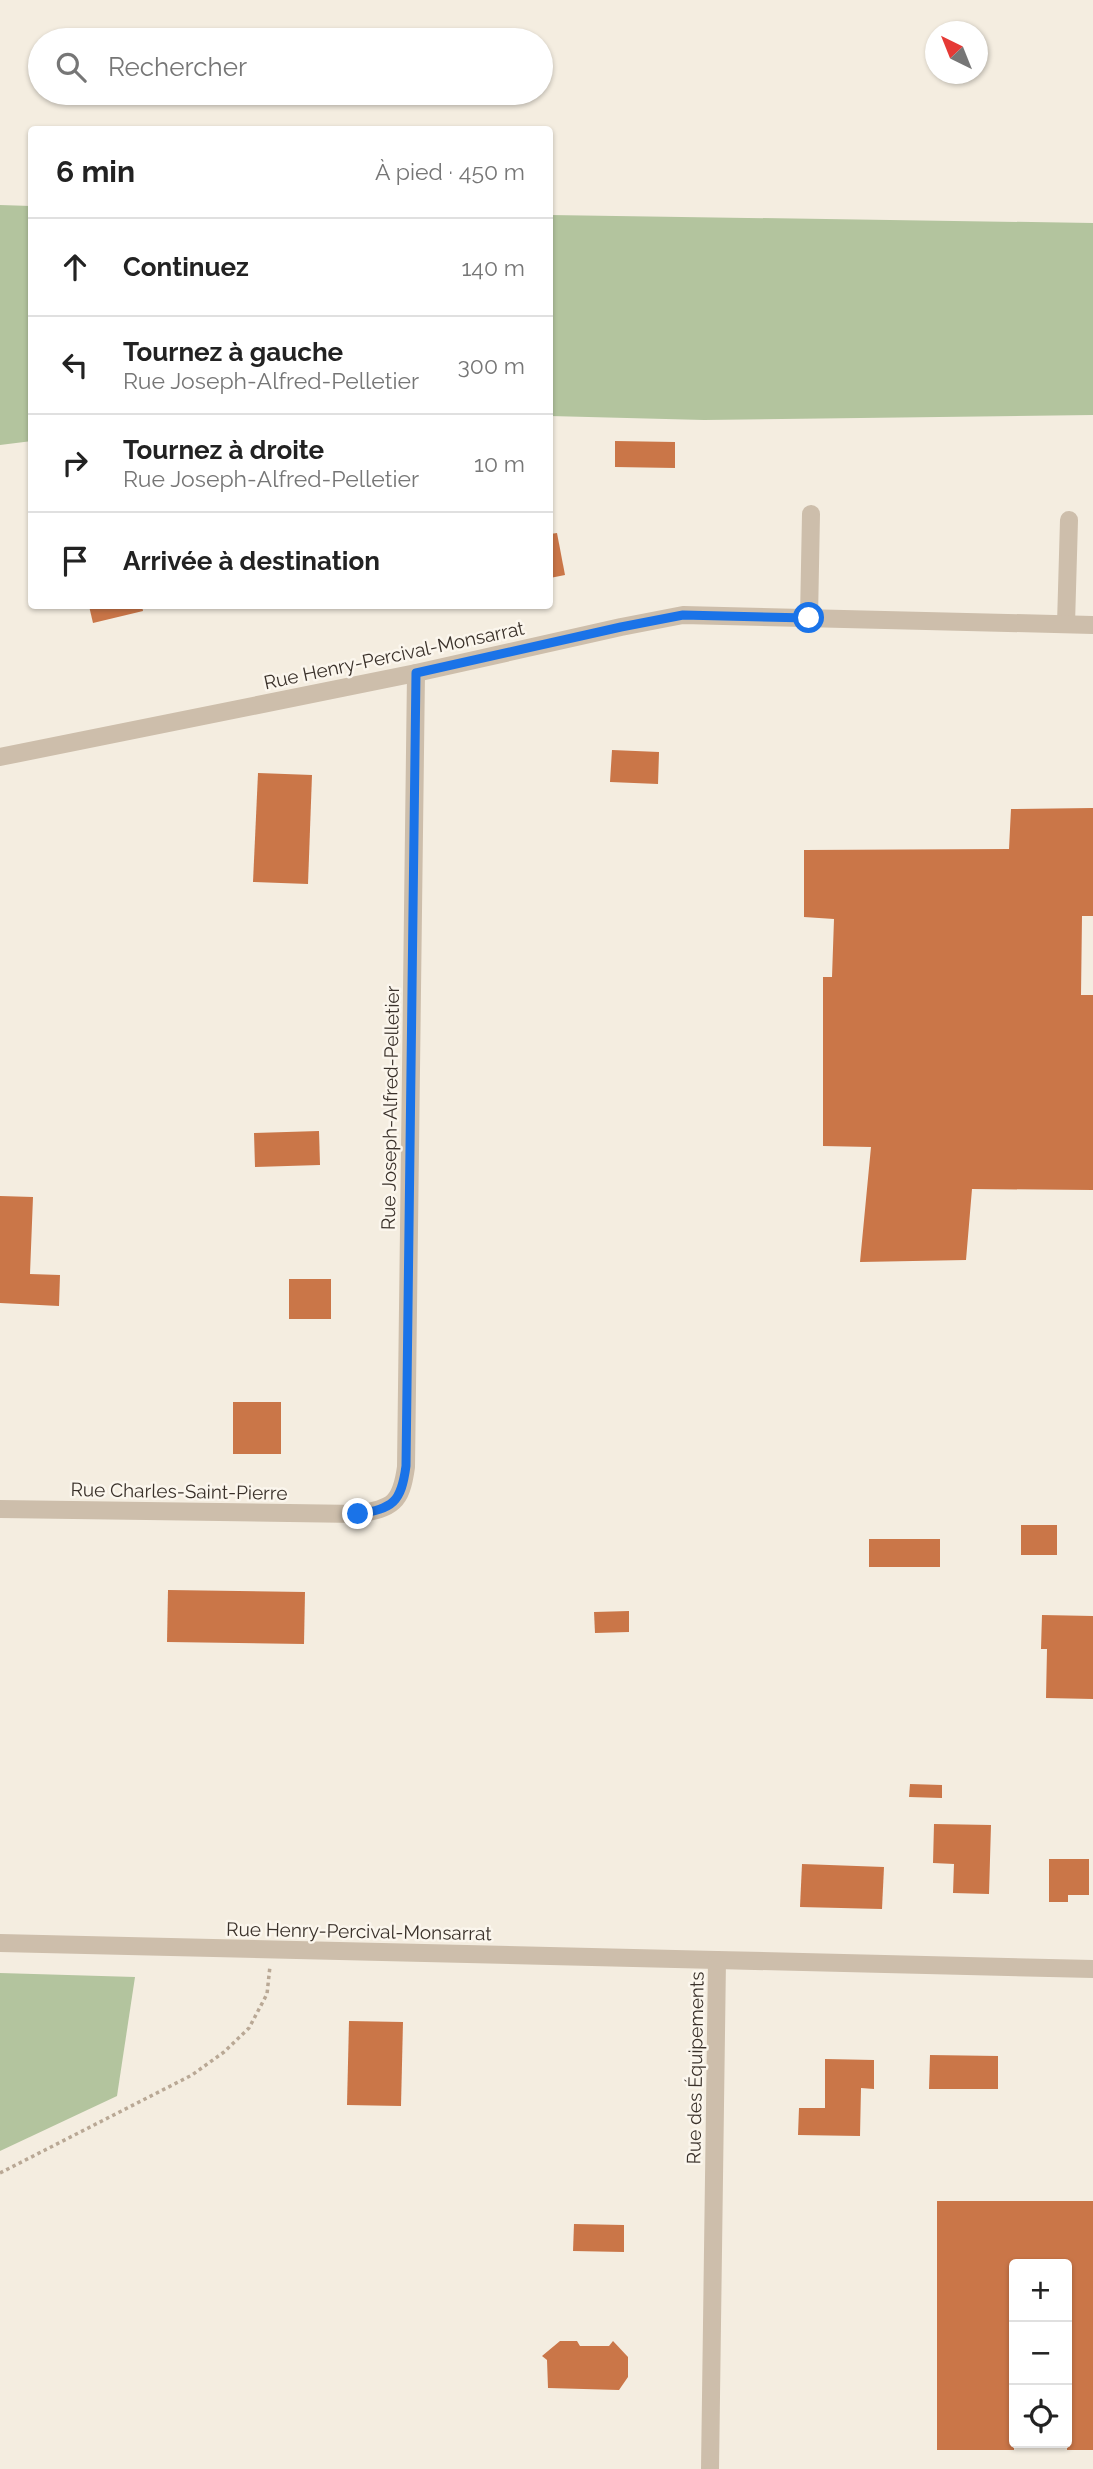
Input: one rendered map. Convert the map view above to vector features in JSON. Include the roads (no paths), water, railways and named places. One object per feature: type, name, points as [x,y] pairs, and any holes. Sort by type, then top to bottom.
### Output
[{"type":"street","points":[[809,618],[811,514]]},
{"type":"street","points":[[1066,624],[1069,520]]},
{"type":"street","name":"Rue Henry-Percival-Monsarrat","points":[[0,757],[416,673],[683,615],[1093,625]]},
{"type":"street","name":"Rue Joseph-Alfred-Pelletier","points":[[358,1514],[382,1510],[395,1502],[403,1487],[406,1466],[416,673]]},
{"type":"street","name":"Rue Charles-Saint-Pierre","points":[[0,1509],[358,1514]]},
{"type":"street","name":"Rue Henry-Percival-Monsarrat","points":[[0,1943],[718,1960]]},
{"type":"street","name":"Rue des Équipements","points":[[710,2469],[718,1960],[1093,1969]]}]
